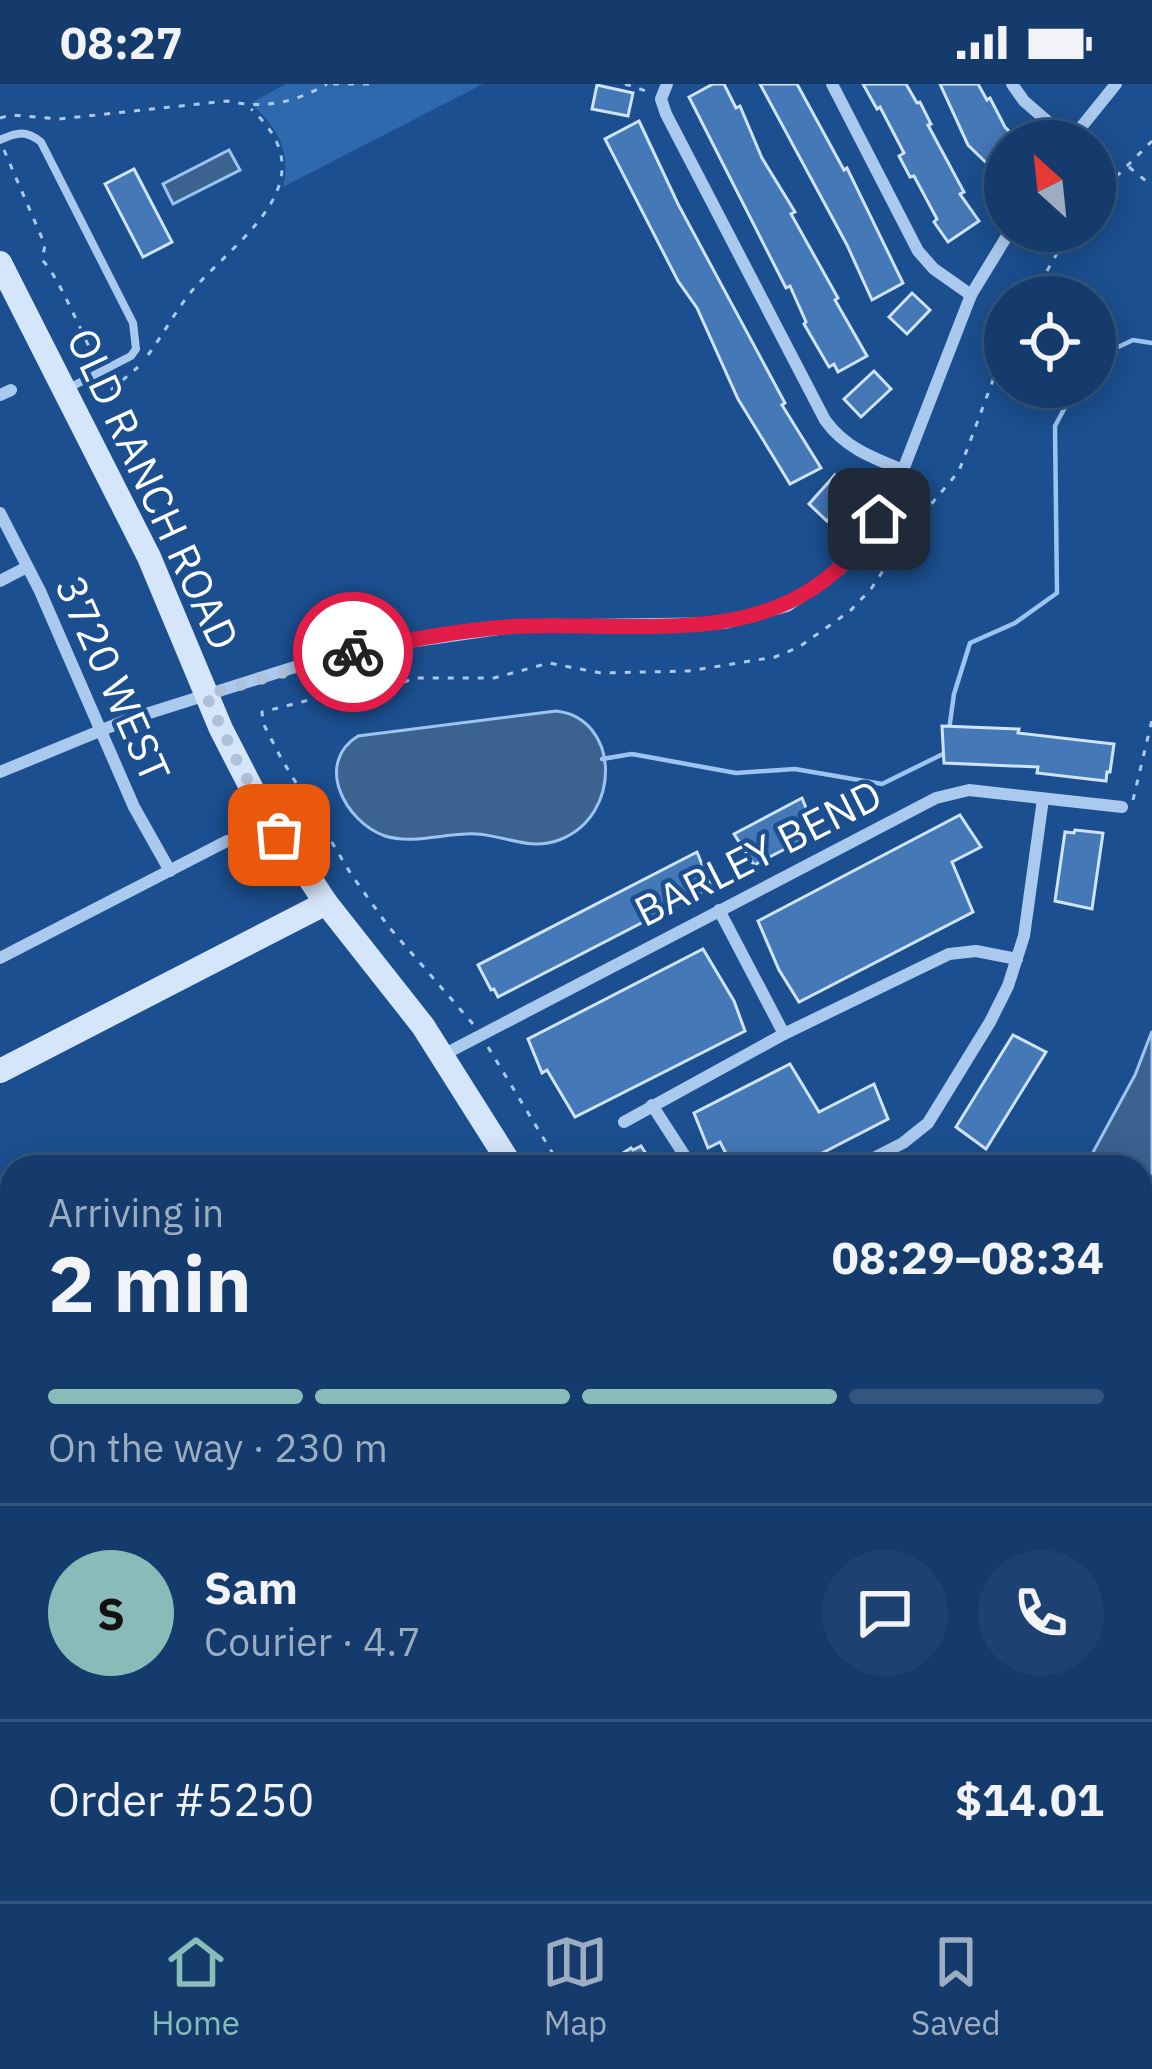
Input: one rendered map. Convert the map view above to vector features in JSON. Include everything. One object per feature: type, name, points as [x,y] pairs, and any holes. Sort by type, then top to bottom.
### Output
[{"type":"street","points":[[832,84],[918,250],[934,269],[971,295]]},
{"type":"street","points":[[1012,84],[1046,120]]},
{"type":"street","points":[[1087,120],[1116,84]]},
{"type":"street","points":[[660,90],[666,114],[825,421],[858,451],[903,470]]},
{"type":"street","points":[[0,772],[99,730],[343,654],[520,626],[703,625],[767,614],[806,596],[854,554],[879,519],[971,295],[997,252]]},
{"type":"street","name":"OLD RANCH ROAD","points":[[3,275],[149,557],[206,695],[257,799],[326,903],[443,1055],[505,1155]]},
{"type":"street","name":"3720 WEST","points":[[0,513],[134,807],[170,871]]},
{"type":"street","points":[[0,581],[27,567]]},
{"type":"street","name":"BARLEY BEND","points":[[443,1055],[952,792],[1122,807]]},
{"type":"street","points":[[880,1155],[928,1123],[991,1022],[1028,916],[1043,799]]},
{"type":"street","points":[[0,958],[227,841]]},
{"type":"street","points":[[0,1071],[326,903]]},
{"type":"street","points":[[719,910],[784,1034]]},
{"type":"street","points":[[624,1122],[784,1034],[949,954],[976,950],[1016,959]]},
{"type":"street","points":[[652,1105],[684,1155]]},
{"type":"lane","points":[[2,145],[19,132],[41,142],[133,323],[136,349],[131,356],[65,390]]},
{"type":"path","points":[[251,109],[302,97],[330,84],[369,84]]},
{"type":"path","points":[[625,84],[660,90]]},
{"type":"path","points":[[0,118],[59,118],[227,101],[251,109],[274,133],[284,160],[272,203],[194,289],[141,364],[111,390]]},
{"type":"path","points":[[1116,178],[1152,141]]},
{"type":"path","points":[[2,145],[45,245],[42,260],[52,267],[96,361]]},
{"type":"path","points":[[1128,166],[1152,186]]},
{"type":"path","points":[[254,708],[262,712],[329,694],[364,695],[416,678],[494,678],[549,663],[601,673],[689,671],[775,657],[799,647],[850,611],[871,589],[912,526],[958,470],[984,403]]},
{"type":"path","points":[[262,712],[263,723],[290,774],[351,874],[388,926],[475,1027]]},
{"type":"path","points":[[1122,807],[1128,806],[1136,792],[1152,720]]},
{"type":"path","points":[[491,1053],[554,1155]]},
{"type":"shaded area","points":[[286,84],[483,84],[283,187],[280,140],[251,103]]},
{"type":"shaded area","points":[[229,150],[240,170],[173,204],[163,184]]},
{"type":"shaded area","points":[[556,711],[577,718],[592,731],[606,769],[595,811],[580,828],[559,840],[538,844],[477,834],[385,836],[358,818],[340,791],[338,761],[358,736]]},
{"type":"shaded area","points":[[1152,1031],[1152,1155],[1092,1155],[1135,1075]]},
{"type":"building","points":[[713,84],[724,84],[736,108],[740,106],[762,158],[795,212],[791,214],[867,356],[838,372],[834,364],[829,367],[804,324],[790,286],[786,288],[689,97]]},
{"type":"building","points":[[760,84],[797,84],[844,170],[847,168],[903,283],[872,300]]},
{"type":"building","points":[[863,84],[906,84],[931,124],[964,192],[960,194],[979,221],[948,242],[899,156],[904,153],[880,107],[877,109]]},
{"type":"building","points":[[940,84],[978,84],[1001,120],[984,120],[984,161],[968,145]]},
{"type":"building","points":[[597,85],[633,93],[628,116],[592,109]]},
{"type":"building","points":[[639,121],[782,405],[821,468],[790,484],[738,399],[697,308],[678,281],[605,139]]},
{"type":"building","points":[[134,169],[172,242],[143,257],[105,184]]},
{"type":"building","points":[[912,293],[930,310],[907,334],[889,317]]},
{"type":"building","points":[[874,371],[891,389],[861,417],[844,399]]},
{"type":"building","points":[[835,475],[853,492],[827,521],[809,504]]},
{"type":"building","points":[[942,726],[1019,729],[1018,733],[1114,744],[1110,772],[1106,781],[1037,773],[1038,767],[944,763]]},
{"type":"building","points":[[802,798],[816,833],[754,865],[734,834]]},
{"type":"building","points":[[960,815],[981,847],[952,862],[973,912],[799,1002],[758,921]]},
{"type":"building","points":[[1065,832],[1103,833],[1092,909],[1055,901]]},
{"type":"building","points":[[697,852],[711,887],[498,997],[491,990],[478,965]]},
{"type":"building","points":[[703,949],[734,1001],[745,1031],[575,1117],[547,1070],[542,1073],[528,1039]]},
{"type":"building","points":[[1013,1035],[1046,1052],[986,1149],[956,1127]]},
{"type":"building","points":[[790,1064],[819,1112],[874,1084],[888,1119],[818,1155],[727,1155],[720,1142],[708,1148],[694,1113]]},
{"type":"building","points":[[641,1146],[647,1155],[620,1155]]},
{"type":"waterway","points":[[1116,348],[1133,340],[1152,343]]},
{"type":"waterway","points":[[949,730],[970,643],[1015,623],[1057,593],[1055,426],[1065,408]]},
{"type":"waterway","points":[[602,759],[632,754],[736,773],[795,769],[882,784],[945,753]]},
{"type":"way so far","points":[[279,835],[206,695],[353,652]]},
{"type":"route","points":[[353,652],[520,626],[703,625],[746,620],[787,606],[823,584],[854,554],[879,519]]}]
